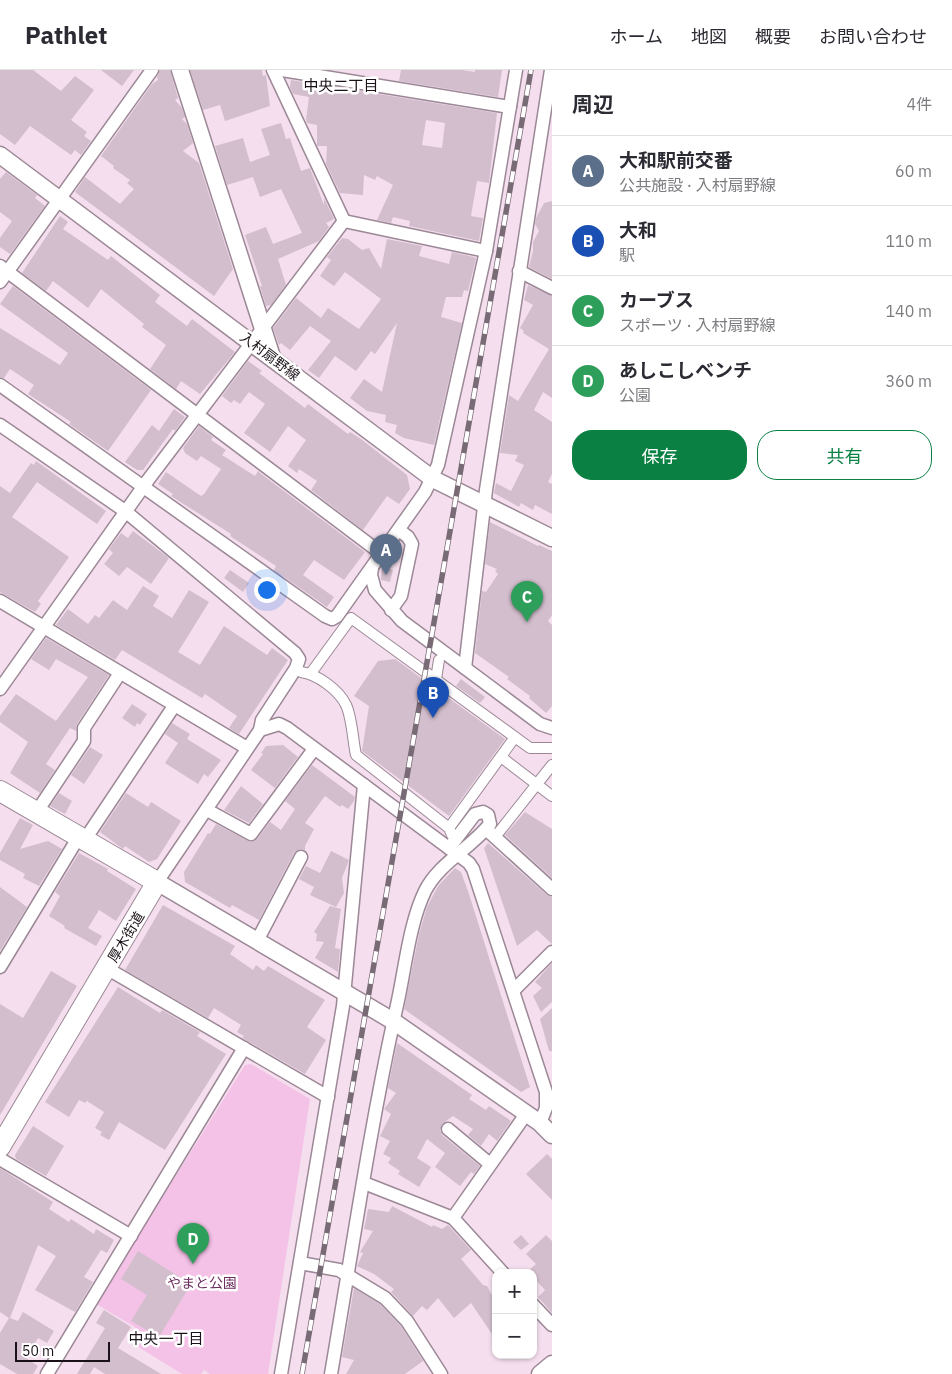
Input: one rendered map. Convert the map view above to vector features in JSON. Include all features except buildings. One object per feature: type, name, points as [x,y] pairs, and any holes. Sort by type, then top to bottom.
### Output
[{"type":"main road","points":[[0,792],[157,882]]},
{"type":"main road","name":"厚木街道","points":[[2,1141],[108,969],[157,882]]},
{"type":"street","points":[[0,282],[4,269],[60,199],[152,70]]},
{"type":"street","points":[[180,70],[272,357]]},
{"type":"street","points":[[273,70],[344,221]]},
{"type":"street","points":[[282,70],[510,107]]},
{"type":"street","points":[[0,385],[325,616],[332,619],[337,616],[433,479],[486,251],[516,70]]},
{"type":"street","points":[[465,668],[485,503],[519,271],[551,79]]},
{"type":"street","name":"入村扇野線","points":[[0,155],[433,479],[485,503],[552,538]]},
{"type":"street","points":[[0,689],[143,487],[344,221]]},
{"type":"street","points":[[344,221],[486,251]]},
{"type":"street","points":[[4,269],[382,554]]},
{"type":"street","points":[[519,271],[552,288]]},
{"type":"street","points":[[0,425],[126,511],[297,655],[299,659],[296,668],[262,720],[260,730],[157,882],[393,1021],[540,1124],[552,1135]]},
{"type":"street","points":[[391,610],[401,596],[412,544],[408,537],[399,530]]},
{"type":"street","points":[[372,568],[371,575],[375,590],[391,610],[540,724],[552,728]]},
{"type":"street","points":[[0,601],[247,748]]},
{"type":"street","points":[[540,1124],[546,1108],[546,1092],[476,875],[452,841],[356,755],[346,706],[331,688],[306,672],[351,618],[530,748],[552,748]]},
{"type":"street","points":[[436,679],[439,660]]},
{"type":"street","points":[[36,813],[84,741],[84,728],[120,673]]},
{"type":"street","points":[[0,967],[81,839],[174,706]]},
{"type":"street","points":[[260,730],[273,725],[282,725],[364,785],[452,841],[474,842],[492,830],[537,785],[552,765]]},
{"type":"street","points":[[331,1374],[393,1021],[417,911],[426,890],[437,875],[452,841],[501,757],[515,737]]},
{"type":"street","points":[[206,810],[251,834],[314,748]]},
{"type":"street","points":[[501,757],[552,796]]},
{"type":"street","points":[[281,1374],[344,993],[364,785]]},
{"type":"street","points":[[452,841],[478,812],[488,815],[491,820],[492,830],[552,889]]},
{"type":"street","points":[[257,941],[301,856]]},
{"type":"street","points":[[514,990],[552,952]]},
{"type":"street","points":[[108,969],[328,1097]]},
{"type":"street","points":[[47,1374],[244,1048]]},
{"type":"street","points":[[453,1218],[526,1114]]},
{"type":"street","points":[[448,1129],[490,1164]]},
{"type":"street","points":[[0,1159],[131,1236]]},
{"type":"street","points":[[364,1183],[453,1218],[500,1269]]},
{"type":"street","points":[[300,1262],[339,1270],[385,1298],[407,1320],[442,1374]]},
{"type":"street","points":[[537,1309],[552,1325]]},
{"type":"street","points":[[540,1374],[552,1364]]},
{"type":"green space","name":"やまと公園","points":[[251,1064],[310,1099],[268,1374],[210,1374],[204,1370],[201,1374],[182,1374],[127,1340],[135,1327],[96,1304],[245,1065]]},
{"type":"railway","points":[[302,1374],[531,70]]},
{"type":"place","name":"大和駅前交番","points":[[386,575]]},
{"type":"place","name":"カーブス","points":[[527,622]]},
{"type":"place","name":"大和","points":[[433,718]]},
{"type":"place","name":"あしこしベンチ","points":[[193,1264]]},
{"type":"district","name":"中央二丁目","points":[[341,86]]},
{"type":"district","name":"中央一丁目","points":[[166,1339]]}]
